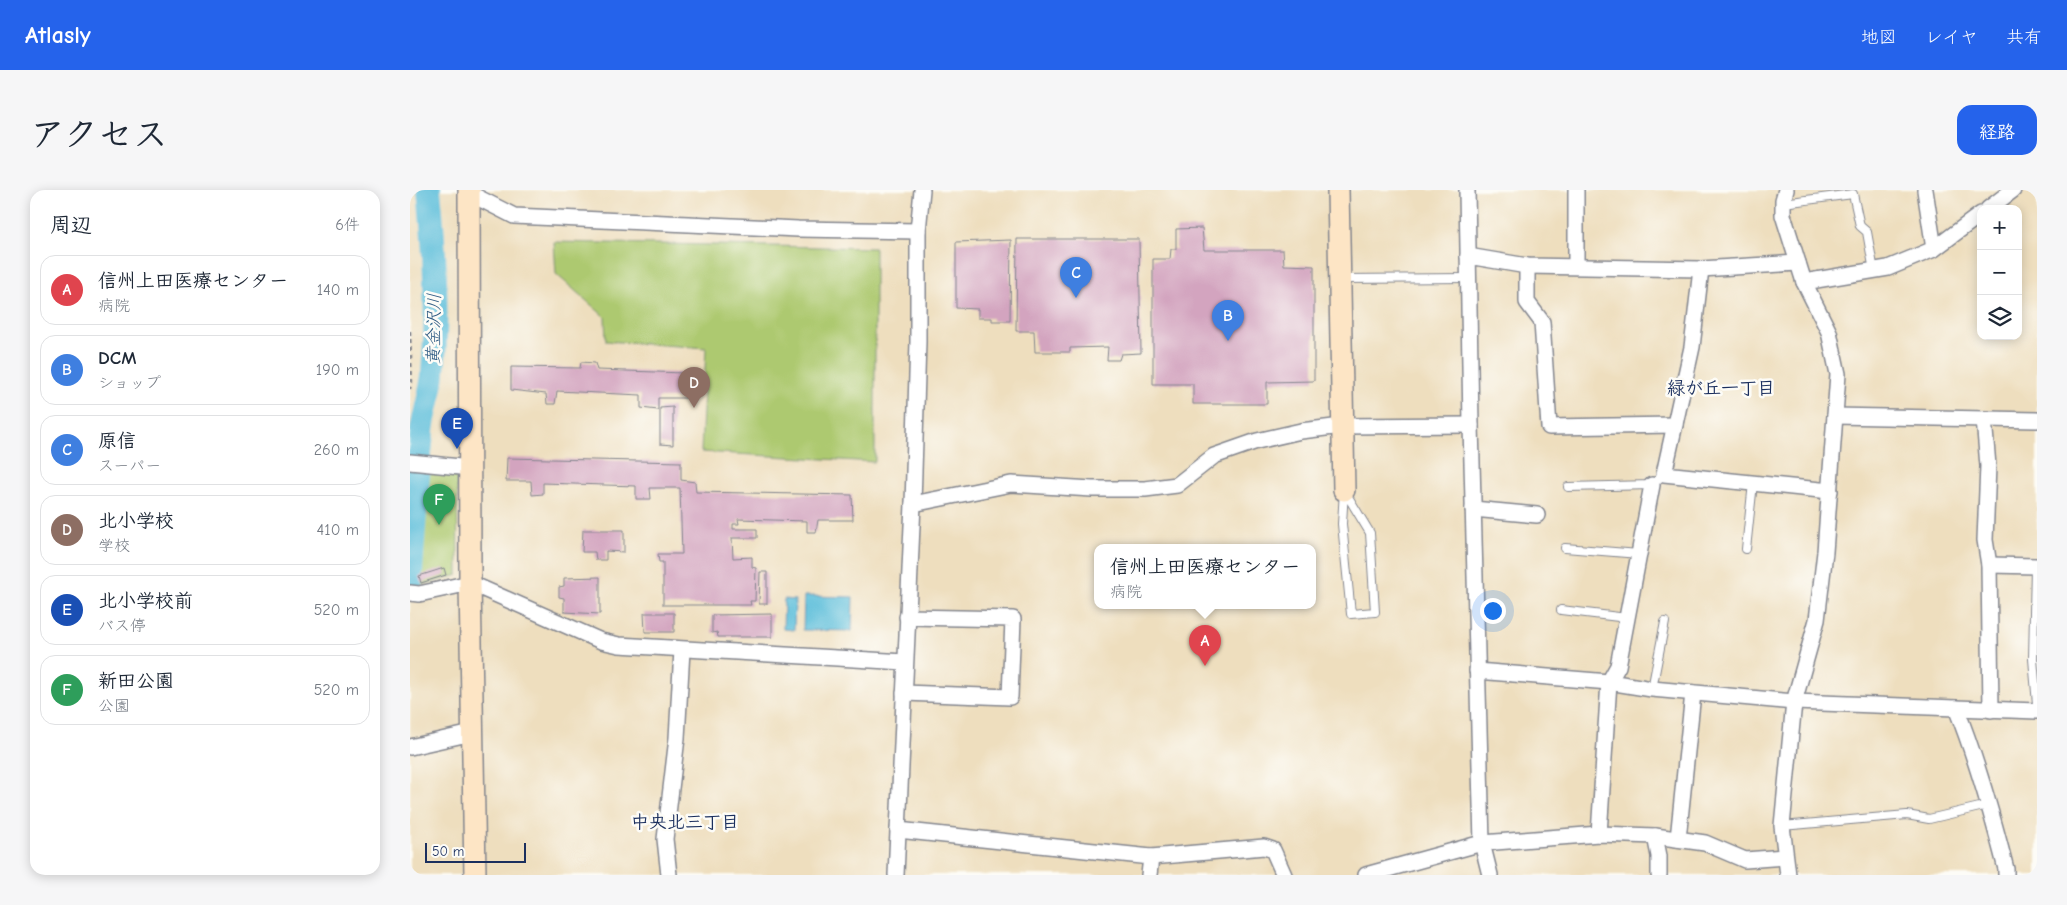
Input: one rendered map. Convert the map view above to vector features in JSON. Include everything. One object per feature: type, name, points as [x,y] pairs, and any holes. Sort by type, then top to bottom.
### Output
[{"type":"street","points":[[896,875],[913,504],[918,342],[918,231],[922,190]]},
{"type":"street","points":[[1338,190],[1344,490]]},
{"type":"street","points":[[1467,190],[1470,425],[1482,843],[1490,875]]},
{"type":"street","points":[[1576,190],[1576,266]]},
{"type":"street","points":[[1925,190],[1934,249]]},
{"type":"street","points":[[1991,201],[2013,190]]},
{"type":"street","points":[[474,875],[470,583],[469,192],[514,216],[798,229],[918,231]]},
{"type":"street","points":[[1785,196],[1783,215],[1804,282],[1830,332],[1838,374],[1830,491],[1817,620],[1794,702],[1782,826],[1788,875]]},
{"type":"street","points":[[1804,282],[1888,268],[1934,249],[1977,217]]},
{"type":"street","points":[[1468,256],[1527,266],[1701,269],[1798,264]]},
{"type":"street","points":[[1527,266],[1527,302],[1542,322],[1549,427],[1676,425]]},
{"type":"street","points":[[1701,269],[1692,347],[1664,474],[1830,491]]},
{"type":"street","points":[[1836,416],[2037,420]]},
{"type":"street","points":[[1984,419],[1988,466],[1985,540],[1989,565],[1991,710]]},
{"type":"street","points":[[913,504],[1011,484],[1145,489],[1177,485],[1214,456],[1257,441],[1301,431],[1342,426],[1470,425]]},
{"type":"street","points":[[410,462],[470,468]]},
{"type":"street","points":[[1599,834],[1609,682],[1618,666],[1652,485]]},
{"type":"street","points":[[1472,509],[1537,515]]},
{"type":"street","points":[[1989,565],[2036,566]]},
{"type":"street","points":[[414,593],[470,583],[602,641],[618,645],[905,662]]},
{"type":"street","points":[[904,694],[1010,697],[1013,618],[907,616]]},
{"type":"street","points":[[668,875],[665,839],[677,738],[682,650]]},
{"type":"street","points":[[1477,672],[1609,682],[1693,694],[1794,702],[2037,711]]},
{"type":"street","points":[[1678,839],[1693,694]]},
{"type":"street","points":[[1956,708],[1970,743],[2006,868],[2006,875]]},
{"type":"street","points":[[410,747],[472,733]]},
{"type":"street","points":[[898,830],[1151,857],[1264,846],[1273,850],[1284,875]]},
{"type":"street","points":[[1366,875],[1482,843],[1599,834],[1655,836],[1705,843],[1745,860],[1785,857]]},
{"type":"street","points":[[1655,836],[1659,856],[1659,875]]},
{"type":"street","points":[[1149,875],[1151,857]]},
{"type":"lane","points":[[1785,196],[1853,194],[1860,226],[1867,232],[1874,271]]},
{"type":"lane","points":[[1340,279],[1469,278]]},
{"type":"lane","points":[[1568,486],[1652,485],[1664,474]]},
{"type":"lane","points":[[1746,549],[1753,483]]},
{"type":"lane","points":[[1344,490],[1370,533],[1375,612],[1351,614],[1342,524],[1344,490]]},
{"type":"lane","points":[[1565,548],[1639,554]]},
{"type":"lane","points":[[2036,566],[2033,659],[2037,704]]},
{"type":"lane","points":[[1561,610],[1627,618]]},
{"type":"lane","points":[[1652,689],[1665,622]]},
{"type":"lane","points":[[1782,826],[1907,815],[1929,818],[1988,805]]},
{"type":"path","points":[[410,332],[412,382],[410,389]]},
{"type":"green space","points":[[554,242],[875,248],[875,462],[701,452],[706,348],[606,341],[605,317],[556,274]]},
{"type":"green space","points":[[425,473],[457,475],[458,575],[415,587]]},
{"type":"water","points":[[804,596],[853,597],[852,631],[803,630]]},
{"type":"water","points":[[784,599],[795,600],[794,630],[783,629]]},
{"type":"building","points":[[1202,228],[1204,250],[1283,250],[1284,265],[1314,266],[1314,381],[1267,382],[1267,404],[1193,404],[1193,384],[1153,384],[1153,259],[1170,259],[1171,249],[1176,249],[1176,229]]},
{"type":"building","points":[[1017,239],[1139,239],[1141,353],[1121,354],[1119,360],[1107,360],[1108,347],[1070,348],[1070,352],[1035,352],[1034,331],[1016,331]]},
{"type":"building","points":[[1011,240],[1010,321],[992,321],[992,318],[978,318],[978,309],[956,308],[956,242]]},
{"type":"building","points":[[581,362],[595,363],[597,370],[685,373],[686,398],[658,398],[658,410],[641,408],[641,395],[557,391],[555,404],[547,404],[546,394],[511,390],[511,367],[580,368]]},
{"type":"building","points":[[673,407],[673,445],[660,444],[660,408]]},
{"type":"building","points":[[507,458],[681,462],[681,480],[695,482],[696,492],[852,495],[853,520],[818,520],[816,532],[807,532],[807,521],[738,519],[739,524],[733,524],[733,529],[757,529],[757,538],[732,538],[733,558],[752,557],[752,567],[756,568],[755,601],[750,601],[751,605],[663,605],[663,562],[659,562],[658,554],[682,554],[680,488],[650,488],[651,499],[636,499],[636,486],[543,483],[543,494],[532,495],[531,481],[506,481]]},
{"type":"building","points":[[583,530],[624,530],[624,552],[606,551],[606,560],[596,560],[595,552],[582,552]]},
{"type":"building","points":[[444,568],[446,575],[421,583],[419,576]]},
{"type":"building","points":[[760,572],[767,572],[767,604],[759,604]]},
{"type":"building","points":[[600,577],[600,614],[564,612],[564,598],[559,597],[559,587],[564,586],[564,578]]},
{"type":"building","points":[[644,613],[674,613],[674,632],[645,632]]},
{"type":"building","points":[[772,614],[772,637],[718,637],[717,632],[712,633],[712,615]]},
{"type":"waterway","name":"黄金沢川","points":[[410,587],[422,432],[430,394],[435,349],[435,281],[429,190]]},
{"type":"place","name":"原信","points":[[1076,298]]},
{"type":"place","name":"DCM","points":[[1228,341]]},
{"type":"place","name":"北小学校","points":[[694,408]]},
{"type":"place","name":"北小学校前","points":[[457,449]]},
{"type":"place","name":"新田公園","points":[[439,525]]},
{"type":"place","name":"信州上田医療センター","points":[[1205,666]]},
{"type":"district","name":"緑が丘一丁目","points":[[1721,388]]},
{"type":"district","name":"中央北三丁目","points":[[685,822]]}]
